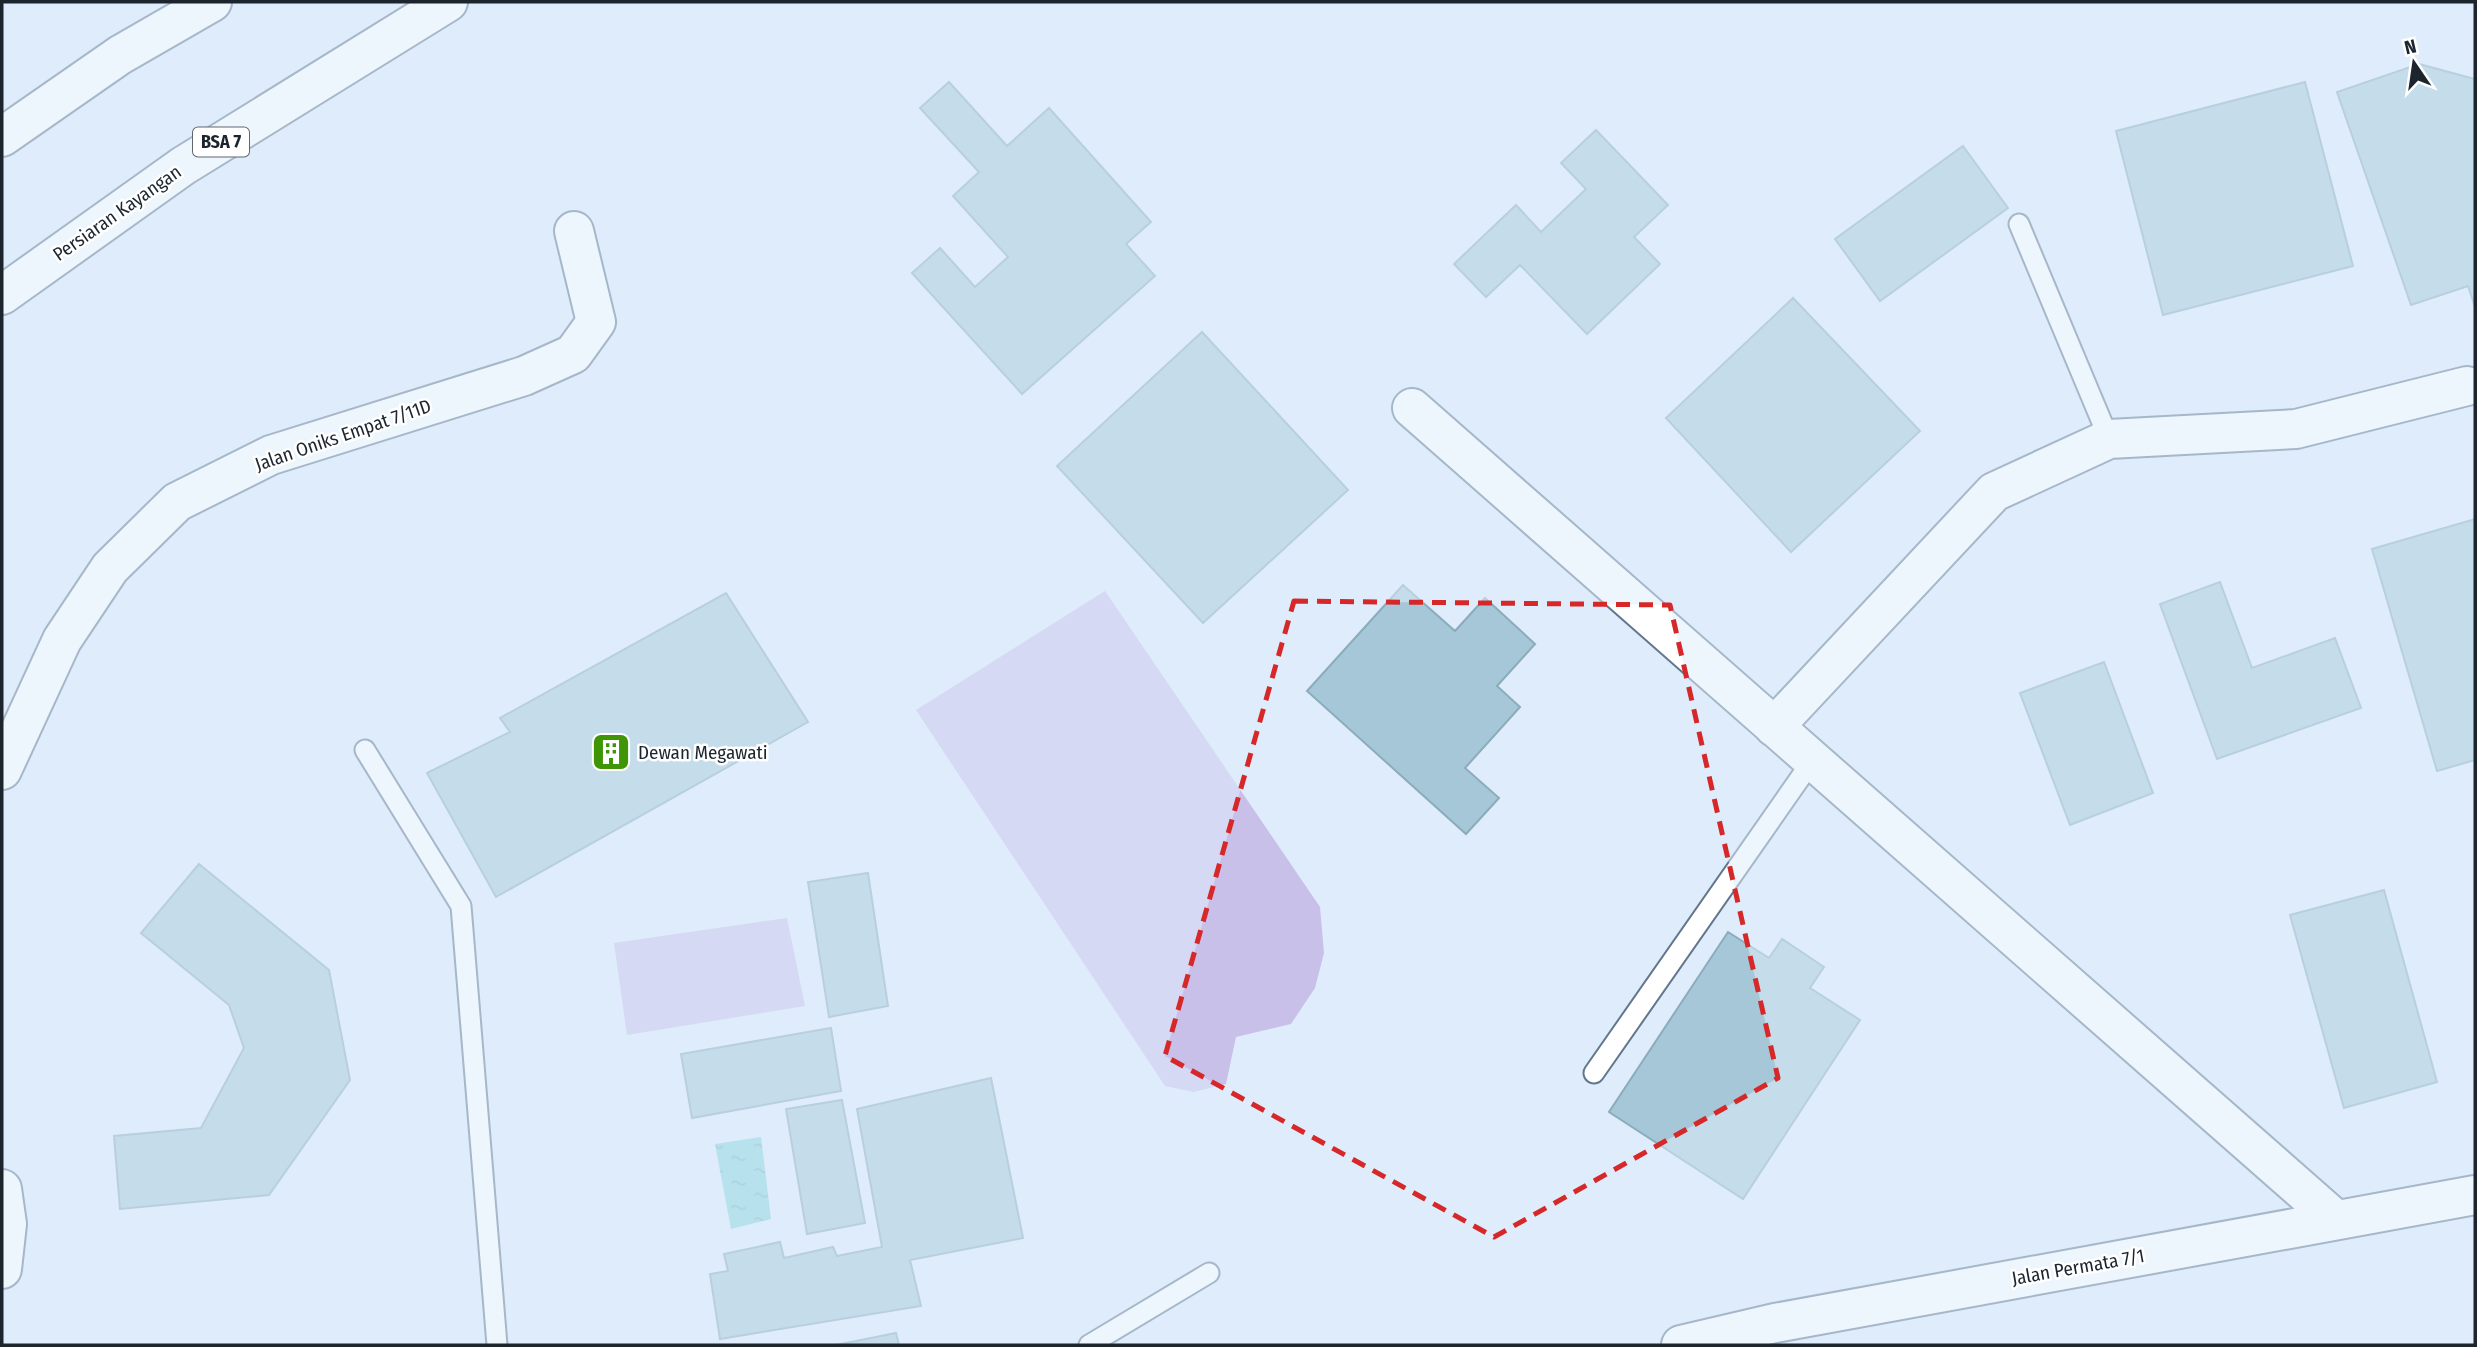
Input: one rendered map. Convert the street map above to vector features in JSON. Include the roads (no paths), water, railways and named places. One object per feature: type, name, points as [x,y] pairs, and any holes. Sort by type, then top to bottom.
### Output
[{"type":"street","points":[[2,137],[120,55],[212,2]]},
{"type":"street","name":"Persiaran Kayangan","points":[[2,295],[183,166],[449,2]]},
{"type":"street","name":"Jalan Oniks Empat 7/11D","points":[[2,770],[62,640],[110,568],[177,502],[271,455],[524,376],[573,354],[596,322],[575,231]]},
{"type":"street","points":[[1774,727],[1994,492],[2109,439],[2296,429],[2467,386]]},
{"type":"street","points":[[1412,408],[2336,1220]]},
{"type":"street","points":[[2,1189],[7,1224],[2,1269]]},
{"type":"street","name":"Jalan Permata 7/1","points":[[1681,1345],[1777,1334],[2336,1220],[2475,1195]]},
{"type":"lane","points":[[2019,224],[2109,439]]},
{"type":"lane","points":[[365,750],[461,906],[497,1345]]},
{"type":"lane","points":[[1594,1073],[1812,761]]},
{"type":"lane","points":[[1089,1345],[1209,1273]]},
{"type":"water","points":[[761,1137],[771,1219],[731,1229],[715,1144]]},
{"type":"place","name":"Dewan Megawati","points":[[611,752]]}]
